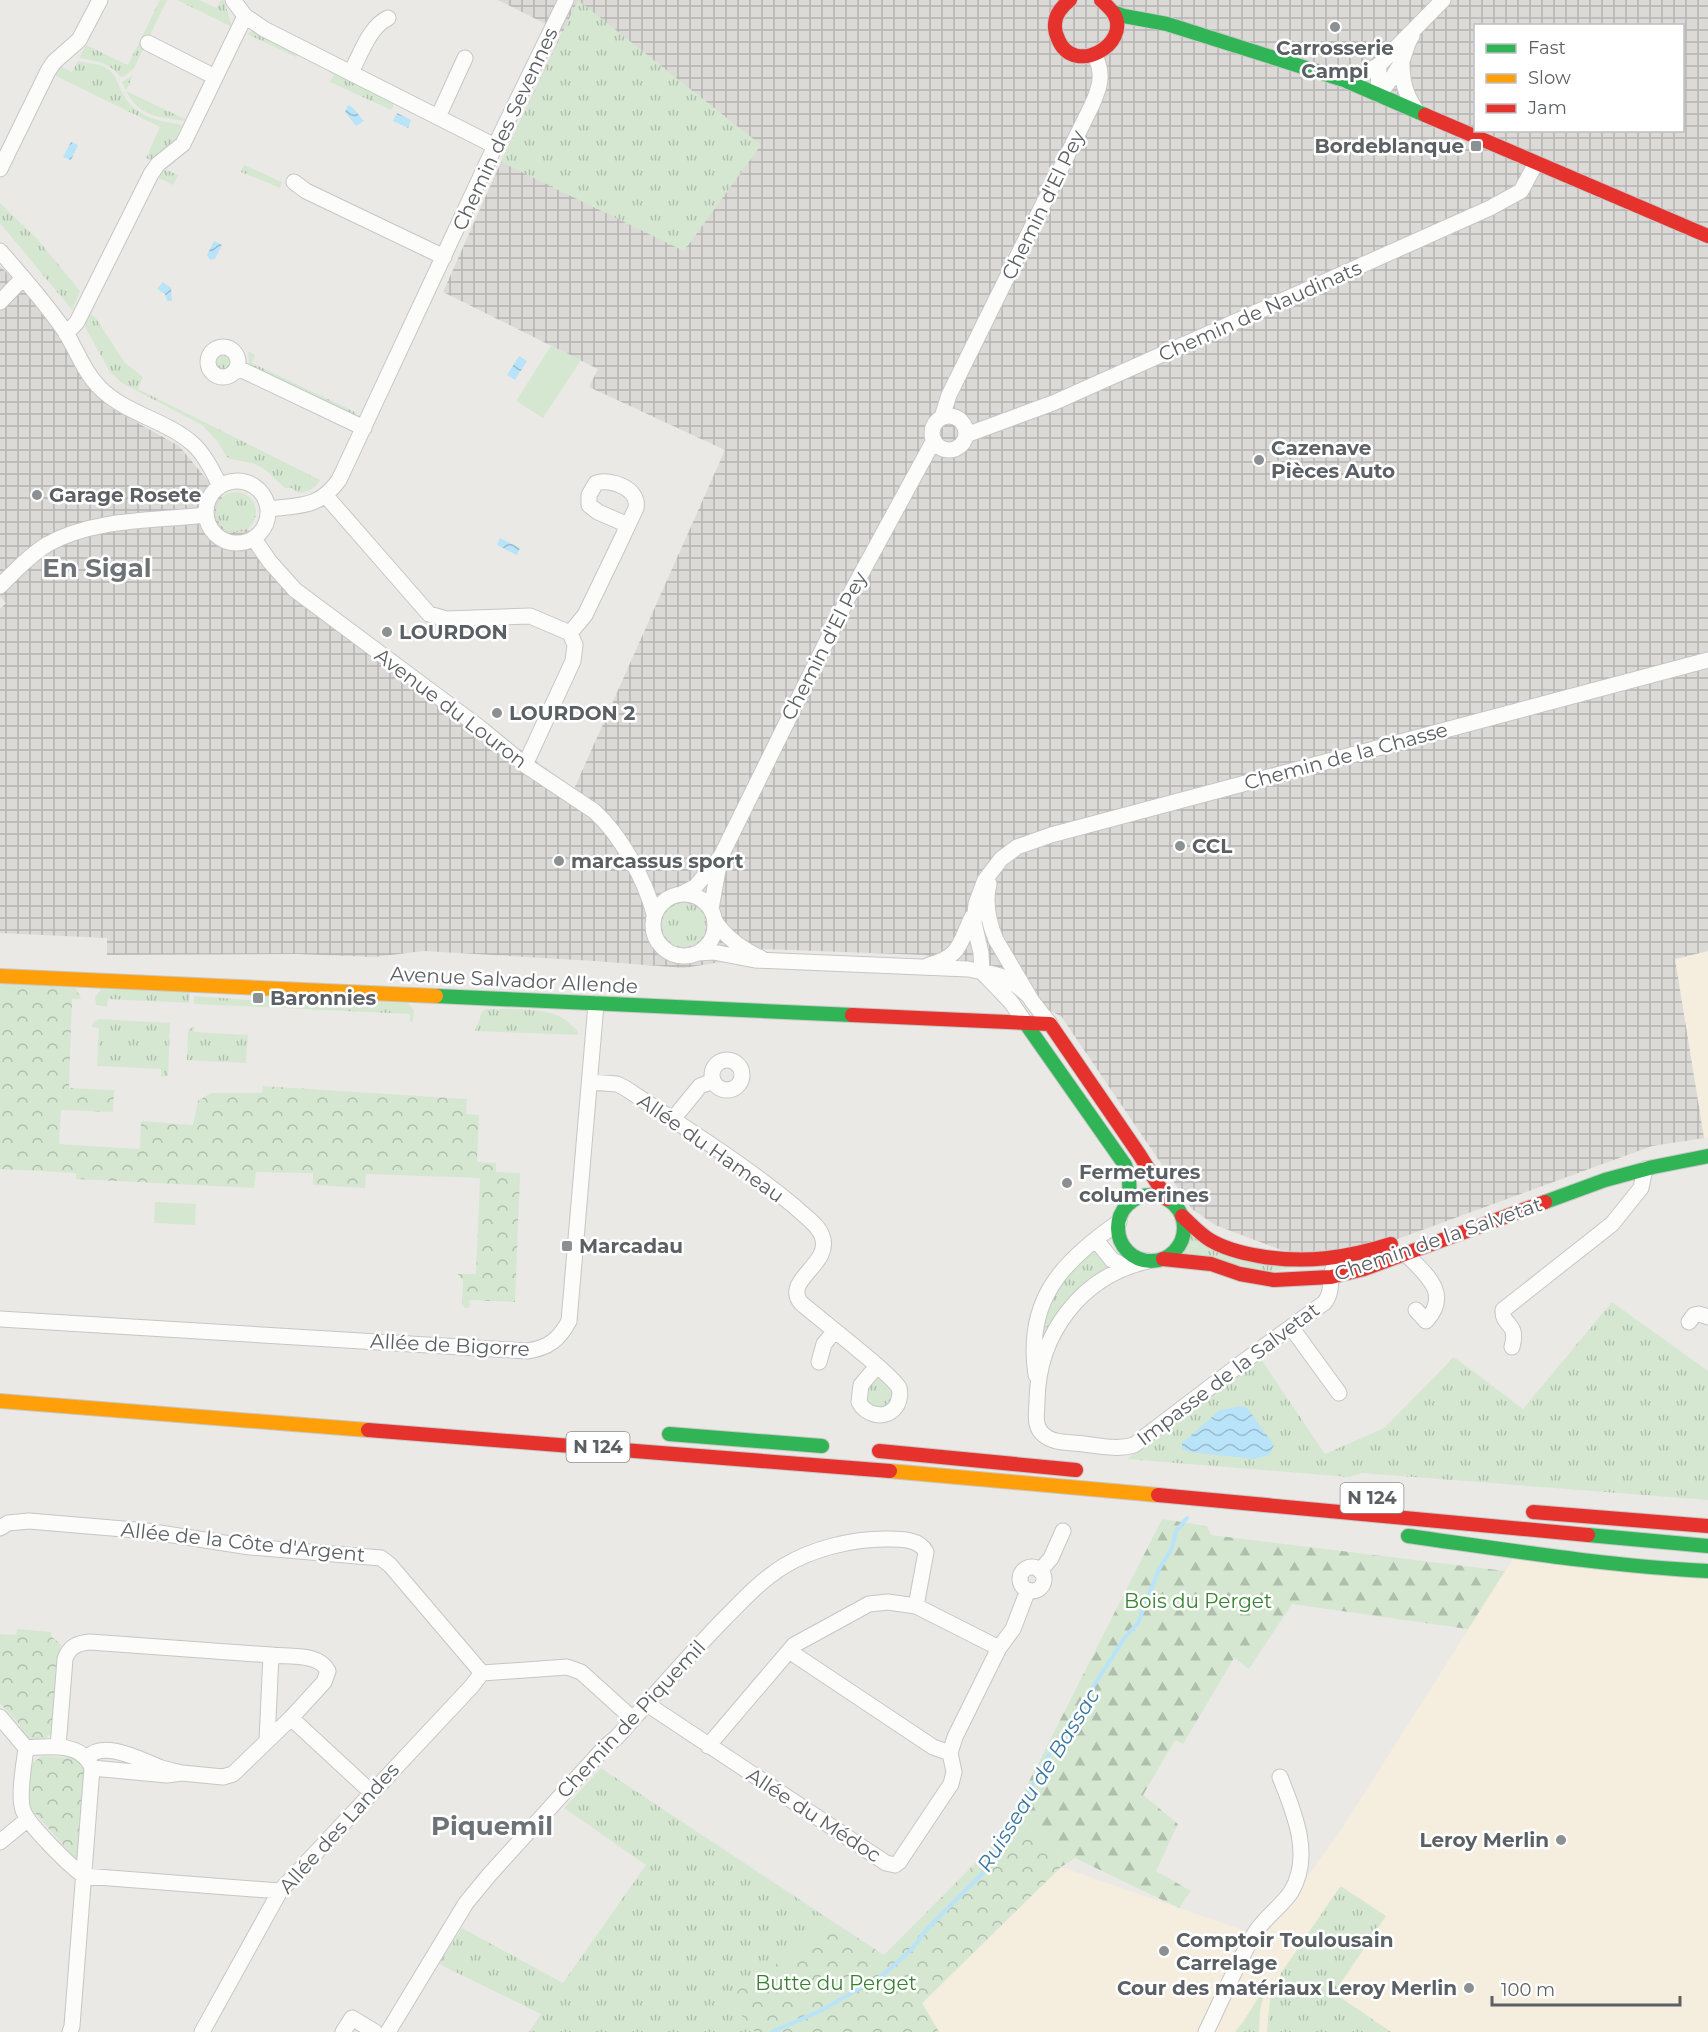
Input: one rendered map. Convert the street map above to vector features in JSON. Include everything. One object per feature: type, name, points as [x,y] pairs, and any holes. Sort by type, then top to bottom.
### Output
[{"type":"main road","points":[[1046,0],[1058,11]]},
{"type":"main road","points":[[1070,0],[1058,11],[1054,28],[1065,50],[1079,57],[1095,56],[1104,51],[1124,30],[1149,21]]},
{"type":"main road","points":[[1101,0],[1113,12],[1124,16],[1167,24],[1344,80],[1708,236]]},
{"type":"main road","points":[[1113,12],[1116,22],[1114,38]]},
{"type":"main road","name":"Avenue Salvador Allende","points":[[0,976],[1026,1024]]},
{"type":"main road","points":[[1026,1024],[1050,1024],[1167,1199],[1182,1216],[1183,1236],[1179,1246],[1172,1254],[1163,1259],[1148,1261],[1132,1256],[1126,1250],[1118,1233],[1123,1212],[1130,1203],[1148,1196],[1167,1199]]},
{"type":"main road","points":[[1026,1024],[1125,1165],[1129,1178],[1130,1203]]},
{"type":"main road","name":"Chemin de la Salvetat","points":[[1182,1216],[1211,1240],[1235,1251],[1264,1258],[1307,1262],[1335,1260],[1408,1239],[1607,1168],[1664,1153],[1708,1145]]},
{"type":"main road","name":"Chemin de la Salvetat","points":[[1163,1259],[1211,1264],[1240,1274],[1274,1280],[1331,1277],[1364,1269],[1605,1180],[1708,1156]]},
{"type":"main road","name":"N 124","points":[[0,1401],[848,1467],[1708,1545]]},
{"type":"main road","name":"N 124","points":[[654,1433],[836,1447]]},
{"type":"main road","points":[[870,1450],[1094,1472]]},
{"type":"main road","points":[[1196,1500],[1351,1527]]},
{"type":"main road","points":[[1518,1511],[1708,1526]]},
{"type":"main road","points":[[1661,1522],[1708,1518]]},
{"type":"main road","points":[[1395,1534],[1482,1548],[1670,1569],[1708,1571]]},
{"type":"main road","points":[[1670,1569],[1708,1579]]},
{"type":"street","points":[[0,169],[48,71],[54,62],[79,40],[99,0]]},
{"type":"street","points":[[233,0],[245,16],[264,29],[495,146]]},
{"type":"street","name":"Chemin des Sevennes","points":[[326,496],[339,480],[566,0]]},
{"type":"street","points":[[1344,80],[1361,75],[1379,65],[1443,0]]},
{"type":"street","points":[[66,334],[77,322],[151,174],[158,164],[183,144],[245,16]]},
{"type":"street","points":[[351,72],[374,28],[380,21],[388,18]]},
{"type":"street","points":[[1378,94],[1385,87],[1402,59],[1406,45],[1417,28]]},
{"type":"street","points":[[148,44],[215,77]]},
{"type":"street","name":"Chemin d'El Pey","points":[[942,417],[949,395],[1092,105],[1101,82],[1100,65],[1095,56]]},
{"type":"street","points":[[438,117],[465,58]]},
{"type":"street","points":[[1402,59],[1404,89],[1416,110]]},
{"type":"street","points":[[1378,94],[1379,65]]},
{"type":"street","name":"Chemin de Naudinats","points":[[966,435],[1053,403],[1490,208],[1521,191],[1536,163]]},
{"type":"street","points":[[294,182],[306,191],[444,257]]},
{"type":"street","points":[[0,251],[66,334],[86,371],[99,387],[123,406],[180,434],[194,445],[207,462],[220,486]]},
{"type":"street","points":[[0,302],[23,278]]},
{"type":"street","points":[[223,347],[232,350],[238,358],[238,368],[226,377],[216,376],[210,369],[205,352],[223,347]]},
{"type":"street","points":[[238,368],[364,428]]},
{"type":"street","points":[[951,416],[959,419],[965,426],[966,435],[963,443],[948,450],[939,447],[934,440],[933,431],[936,423],[942,417],[951,416]]},
{"type":"street","name":"Chemin d'El Pey","points":[[681,894],[695,888],[721,856],[848,598],[934,440]]},
{"type":"street","points":[[236,481],[251,484],[263,495],[269,509],[265,526],[254,539],[239,543],[225,541],[211,530],[206,515],[209,498],[220,486],[236,481]]},
{"type":"street","points":[[269,509],[296,506],[326,496],[429,614],[446,619],[530,616],[570,633],[575,645],[573,661],[525,765]]},
{"type":"street","points":[[0,586],[38,551],[61,538],[78,532],[117,524],[206,515]]},
{"type":"street","points":[[570,633],[585,615],[628,525]]},
{"type":"street","name":"Avenue du Louron","points":[[254,539],[270,562],[295,590],[525,765],[604,819],[642,879],[654,914]]},
{"type":"street","name":"Chemin de la Chasse","points":[[982,972],[974,915],[980,891],[1001,859],[1017,847],[1051,835],[1708,660]]},
{"type":"street","name":"Chemin d'El Pey","points":[[713,915],[721,856]]},
{"type":"street","points":[[993,870],[987,892],[992,930],[1028,995],[1050,1024]]},
{"type":"street","points":[[642,879],[665,892],[699,898],[713,915],[722,933],[766,960]]},
{"type":"street","points":[[681,894],[668,898],[660,904],[654,914],[652,924],[659,944],[667,952],[677,956],[713,952],[742,959],[924,966],[996,973],[1011,980],[1028,995]]},
{"type":"street","points":[[698,953],[712,940],[715,930],[713,915]]},
{"type":"street","points":[[924,966],[945,959],[962,944],[974,915]]},
{"type":"street","points":[[981,953],[992,930]]},
{"type":"street","points":[[982,972],[1011,1002],[1026,1024]]},
{"type":"street","name":"Allée de Bigorre","points":[[0,1319],[527,1351],[539,1349],[558,1339],[569,1321],[596,1004]]},
{"type":"street","points":[[673,1119],[700,1086],[713,1081]]},
{"type":"street","name":"Allée du Hameau","points":[[590,1082],[621,1085],[760,1178],[819,1229],[824,1241],[823,1253],[799,1284],[796,1294],[801,1303],[877,1366]]},
{"type":"street","points":[[1512,1347],[1513,1328],[1503,1318],[1503,1310],[1612,1224],[1641,1188],[1645,1169]]},
{"type":"street","points":[[1037,1381],[1034,1360],[1035,1330],[1042,1303],[1056,1278],[1076,1257],[1119,1222]]},
{"type":"street","points":[[1096,1240],[1112,1260],[1126,1267]]},
{"type":"street","points":[[1405,1253],[1437,1292],[1437,1307],[1425,1321]]},
{"type":"street","name":"Impasse de la Salvetat","points":[[1037,1381],[1038,1428],[1044,1436],[1057,1441],[1117,1448],[1134,1445],[1327,1300],[1335,1260]]},
{"type":"street","points":[[1037,1381],[1050,1342],[1067,1311],[1103,1277],[1148,1261]]},
{"type":"street","points":[[1307,1262],[1308,1279]]},
{"type":"street","points":[[1689,1322],[1695,1315],[1708,1317]]},
{"type":"street","points":[[1291,1327],[1339,1393]]},
{"type":"street","points":[[819,1362],[824,1344],[834,1332]]},
{"type":"street","name":"Allée de la Côte d'Argent","points":[[0,1528],[8,1523],[29,1521],[147,1531],[250,1547],[381,1558],[390,1565],[482,1673]]},
{"type":"street","name":"Allée du Médoc","points":[[647,1704],[891,1865],[899,1862],[951,1784],[954,1772],[950,1753],[955,1737],[999,1648],[1014,1629],[1028,1590],[1036,1590],[1043,1584],[1041,1571],[1051,1558],[1063,1531]]},
{"type":"street","name":"Chemin de Piquemil","points":[[388,2032],[466,1903],[679,1667],[743,1600],[785,1565],[826,1549],[851,1543],[890,1539],[911,1541],[923,1546],[926,1552],[916,1606]]},
{"type":"street","points":[[708,1746],[801,1640],[869,1604],[888,1602],[916,1606],[999,1648]]},
{"type":"street","points":[[26,1748],[58,1747],[80,1752],[90,1763],[166,1775],[182,1773],[223,1777],[233,1774],[291,1718],[324,1682],[328,1671],[323,1662],[316,1659],[90,1642],[78,1644],[69,1650],[65,1659],[58,1747]]},
{"type":"street","points":[[789,1651],[933,1747],[950,1753]]},
{"type":"street","points":[[267,1740],[271,1655]]},
{"type":"street","points":[[482,1673],[567,1667],[574,1669],[581,1672],[633,1719]]},
{"type":"street","name":"Allée des Landes","points":[[202,2032],[280,1891],[482,1673]]},
{"type":"street","points":[[0,1717],[26,1748],[22,1809],[28,1819],[84,1876],[280,1891]]},
{"type":"street","points":[[291,1718],[371,1792]]},
{"type":"street","points":[[70,2032],[84,1876],[90,1763]]},
{"type":"street","points":[[1206,2032],[1256,1932],[1291,1892],[1297,1877],[1300,1857],[1299,1834],[1295,1816],[1280,1777]]},
{"type":"street","points":[[0,1842],[28,1819]]},
{"type":"street","points":[[343,2032],[352,2018],[375,2032]]},
{"type":"shaded area","points":[[498,0],[1708,0],[1708,951],[1675,959],[1704,1138],[1652,1146],[1384,1244],[1303,1258],[1215,1225],[1192,1209],[1061,1016],[925,955],[762,949],[721,962],[684,968],[424,951],[374,957],[296,954],[107,955],[107,938],[0,933],[0,609],[6,603],[0,597],[0,266],[43,309],[94,392],[109,407],[179,446],[278,565],[302,590],[574,789],[725,450],[589,387],[598,369],[443,292],[562,32]]},
{"type":"shaded area","points":[[1708,951],[1708,1138],[1704,1138],[1675,959]]},
{"type":"shaded area","points":[[1520,1548],[1708,1569],[1708,2032],[939,2032],[922,2004],[1061,1867],[1263,1937],[1341,1830]]},
{"type":"green space","points":[[160,0],[167,0],[134,68],[125,76],[120,77],[112,68],[102,63],[79,58],[86,45],[128,65]]},
{"type":"green space","points":[[177,0],[199,0],[217,8],[221,0],[224,0],[231,24],[230,26]]},
{"type":"green space","points":[[578,0],[761,145],[684,251],[501,162]]},
{"type":"green space","points":[[252,31],[298,53],[296,57],[247,34]]},
{"type":"green space","points":[[78,61],[109,70],[128,102],[141,113],[148,117],[182,125],[178,133],[181,134],[176,143],[153,161],[146,158],[160,127],[54,75],[60,66],[72,72]]},
{"type":"green space","points":[[330,69],[417,112],[415,115],[394,104],[391,110],[330,82],[334,74],[329,72]]},
{"type":"green space","points":[[133,75],[126,91],[122,82]]},
{"type":"green space","points":[[126,91],[185,119],[184,121],[146,112],[139,108]]},
{"type":"green space","points":[[244,165],[282,182],[280,188],[241,172]]},
{"type":"green space","points":[[164,169],[178,175],[173,185],[157,177]]},
{"type":"green space","points":[[0,203],[38,240],[80,291],[72,310],[0,223]]},
{"type":"green space","points":[[90,314],[95,317],[125,363],[143,377],[138,389],[320,480],[316,486],[311,490],[298,493],[292,488],[285,488],[263,468],[252,463],[230,459],[202,425],[122,383],[110,372],[84,325]]},
{"type":"green space","points":[[551,346],[581,360],[543,418],[516,401]]},
{"type":"green space","points":[[223,351],[231,354],[234,362],[231,370],[223,373],[215,370],[212,362],[215,354]]},
{"type":"green space","points":[[248,351],[255,355],[252,363],[357,413],[355,418],[249,365]]},
{"type":"green space","points":[[236,492],[244,493],[250,498],[255,504],[255,520],[250,526],[244,531],[236,532],[228,531],[222,526],[217,520],[216,512],[217,504],[222,498],[228,493]]},
{"type":"green space","points":[[684,903],[700,909],[706,925],[700,941],[684,947],[668,941],[662,925],[668,909]]},
{"type":"green space","points":[[0,982],[76,988],[81,999],[72,999],[69,1088],[114,1090],[113,1112],[61,1110],[59,1144],[140,1149],[141,1121],[193,1125],[198,1101],[211,1093],[262,1093],[263,1086],[467,1099],[466,1114],[479,1115],[477,1162],[496,1163],[496,1172],[520,1173],[515,1302],[470,1300],[469,1308],[465,1308],[462,1303],[463,1280],[457,1274],[476,1274],[480,1178],[366,1174],[365,1188],[313,1185],[313,1173],[256,1172],[254,1188],[76,1179],[76,1173],[0,1169]]},
{"type":"green space","points":[[101,989],[190,991],[189,1003],[108,999],[107,1007],[96,1005],[95,997]]},
{"type":"green space","points":[[264,995],[408,1003],[414,1011],[413,1020],[410,1022],[410,1014],[194,1004],[194,996],[263,1001]]},
{"type":"green space","points":[[486,1009],[531,1010],[553,1014],[570,1024],[577,1030],[578,1035],[475,1031],[482,1012]]},
{"type":"green space","points":[[99,1019],[170,1023],[168,1076],[161,1077],[161,1069],[97,1066],[99,1028],[91,1027],[94,1021]]},
{"type":"green space","points":[[194,1026],[194,1032],[248,1035],[246,1063],[187,1060],[188,1031]]},
{"type":"green space","points":[[155,1202],[196,1204],[195,1225],[154,1223]]},
{"type":"green space","points":[[1189,1234],[1298,1266],[1272,1272],[1180,1253]]},
{"type":"green space","points":[[1096,1248],[1112,1266],[1082,1287],[1042,1338],[1040,1333],[1051,1297],[1070,1272]]},
{"type":"green space","points":[[1612,1302],[1708,1371],[1708,1500],[1362,1473],[1349,1477],[1127,1459],[1259,1356],[1325,1454],[1384,1428],[1454,1357],[1523,1409]]},
{"type":"green space","points":[[877,1375],[889,1384],[894,1395],[886,1409],[869,1407],[862,1394]]},
{"type":"green space","name":"Bois du Perget","points":[[1162,1519],[1207,1526],[1211,1535],[1505,1571],[1468,1629],[1292,1604],[1249,1669],[1234,1658],[1183,1744],[1175,1740],[1143,1795],[1178,1824],[1156,1871],[1191,1891],[1179,1908],[1075,1858],[1061,1867],[1058,1851],[1012,1815]]},
{"type":"green space","points":[[17,1629],[51,1632],[51,1636],[61,1645],[60,1661],[56,1665],[52,1720],[56,1724],[50,1735],[41,1740],[32,1741],[19,1730],[20,1725],[0,1703],[0,1634],[16,1635]]},
{"type":"green space","points":[[43,1756],[74,1758],[85,1768],[77,1853],[81,1857],[80,1862],[71,1859],[72,1855],[35,1813],[30,1811],[27,1780],[32,1765]]},
{"type":"green space","points":[[601,1768],[835,1923],[727,1998],[755,2032],[529,2032],[541,2014],[439,1964],[462,1928],[563,1983],[646,1865],[564,1808]]},
{"type":"green space","name":"Butte du Perget","points":[[1012,1815],[1058,1851],[1061,1867],[922,2003],[939,2032],[755,2032],[727,1998],[835,1923],[884,1955],[1001,1837]]},
{"type":"green space","points":[[1342,1887],[1386,1916],[1334,1993],[1391,2032],[1267,2032],[1270,1999],[1281,1973],[1339,1888]]},
{"type":"green space","points":[[1266,1986],[1260,2010],[1259,2032],[1235,2032],[1243,2022]]},
{"type":"water","points":[[348,105],[364,121],[356,126],[345,112]]},
{"type":"water","points":[[397,113],[411,120],[408,128],[393,121]]},
{"type":"water","points":[[71,142],[78,145],[71,160],[63,157]]},
{"type":"water","points":[[214,241],[222,245],[215,259],[210,260],[207,255]]},
{"type":"water","points":[[163,282],[171,288],[172,301],[167,301],[165,294],[157,289]]},
{"type":"water","points":[[519,356],[527,361],[515,380],[507,375]]},
{"type":"water","points":[[500,538],[520,548],[517,555],[497,545]]},
{"type":"water","points":[[1240,1406],[1247,1408],[1274,1445],[1269,1455],[1254,1459],[1189,1452],[1182,1449],[1182,1443],[1220,1410]]},
{"type":"waterway","name":"Ruisseau de Bassac","points":[[772,2032],[822,2010],[883,1975],[911,1950],[927,1929],[981,1875],[1005,1840],[1045,1761],[1126,1636],[1138,1623],[1159,1569],[1172,1548],[1176,1531],[1187,1518]]},
{"type":"traffic: fast","points":[[1113,12],[1167,24],[1344,80],[1425,115]]},
{"type":"traffic: fast","points":[[436,996],[852,1015]]},
{"type":"traffic: fast","points":[[1026,1024],[1125,1165],[1129,1178],[1130,1203]]},
{"type":"traffic: fast","points":[[1545,1202],[1605,1180],[1708,1156]]},
{"type":"traffic: fast","points":[[1151,1195],[1164,1198],[1174,1205],[1181,1215],[1184,1228],[1181,1241],[1174,1251],[1164,1258],[1151,1261],[1138,1258],[1128,1251],[1121,1241],[1118,1228],[1121,1215],[1128,1205],[1138,1198],[1151,1195]]},
{"type":"traffic: fast","points":[[669,1434],[822,1446]]},
{"type":"traffic: fast","points":[[1588,1535],[1708,1546]]},
{"type":"traffic: fast","points":[[1408,1536],[1595,1561],[1708,1571]]},
{"type":"traffic: slow","points":[[0,976],[436,996]]},
{"type":"traffic: slow","points":[[0,1401],[368,1430]]},
{"type":"traffic: slow","points":[[890,1471],[1158,1495]]},
{"type":"traffic: jam","points":[[1070,0],[1057,15],[1055,29],[1059,41],[1067,51],[1077,56],[1088,56],[1099,52],[1115,36],[1117,25],[1114,14],[1101,0]]},
{"type":"traffic: jam","points":[[1425,115],[1708,236]]},
{"type":"traffic: jam","points":[[852,1015],[1050,1024],[1167,1199]]},
{"type":"traffic: jam","points":[[1163,1259],[1211,1264],[1240,1274],[1274,1280],[1331,1277],[1364,1269],[1545,1202]]},
{"type":"traffic: jam","points":[[1182,1216],[1210,1240],[1246,1254],[1293,1259],[1326,1258],[1358,1253],[1391,1244]]},
{"type":"traffic: jam","points":[[368,1430],[890,1471]]},
{"type":"traffic: jam","points":[[879,1451],[1076,1470]]},
{"type":"traffic: jam","points":[[1158,1495],[1588,1535]]},
{"type":"traffic: jam","points":[[1533,1512],[1708,1526]]},
{"type":"place","name":"Carrosserie Campi","points":[[1335,27]]},
{"type":"place","name":"Bordeblanque","points":[[1476,146]]},
{"type":"place","name":"Cazenave Pièces Auto","points":[[1259,460]]},
{"type":"place","name":"Garage Rosete","points":[[37,495]]},
{"type":"place","name":"LOURDON","points":[[387,632]]},
{"type":"place","name":"LOURDON 2","points":[[497,713]]},
{"type":"place","name":"CCL","points":[[1180,846]]},
{"type":"place","name":"marcassus sport","points":[[559,861]]},
{"type":"place","name":"Baronnies","points":[[258,998]]},
{"type":"place","name":"Fermetures columerines","points":[[1067,1183]]},
{"type":"place","name":"Marcadau","points":[[567,1246]]},
{"type":"place","name":"Leroy Merlin","points":[[1561,1840]]},
{"type":"place","name":"Comptoir Toulousain Carrelage","points":[[1164,1951]]},
{"type":"place","name":"Cour des matériaux Leroy Merlin","points":[[1469,1988]]},
{"type":"district","name":"En Sigal","points":[[97,568]]},
{"type":"district","name":"Piquemil","points":[[492,1826]]}]
